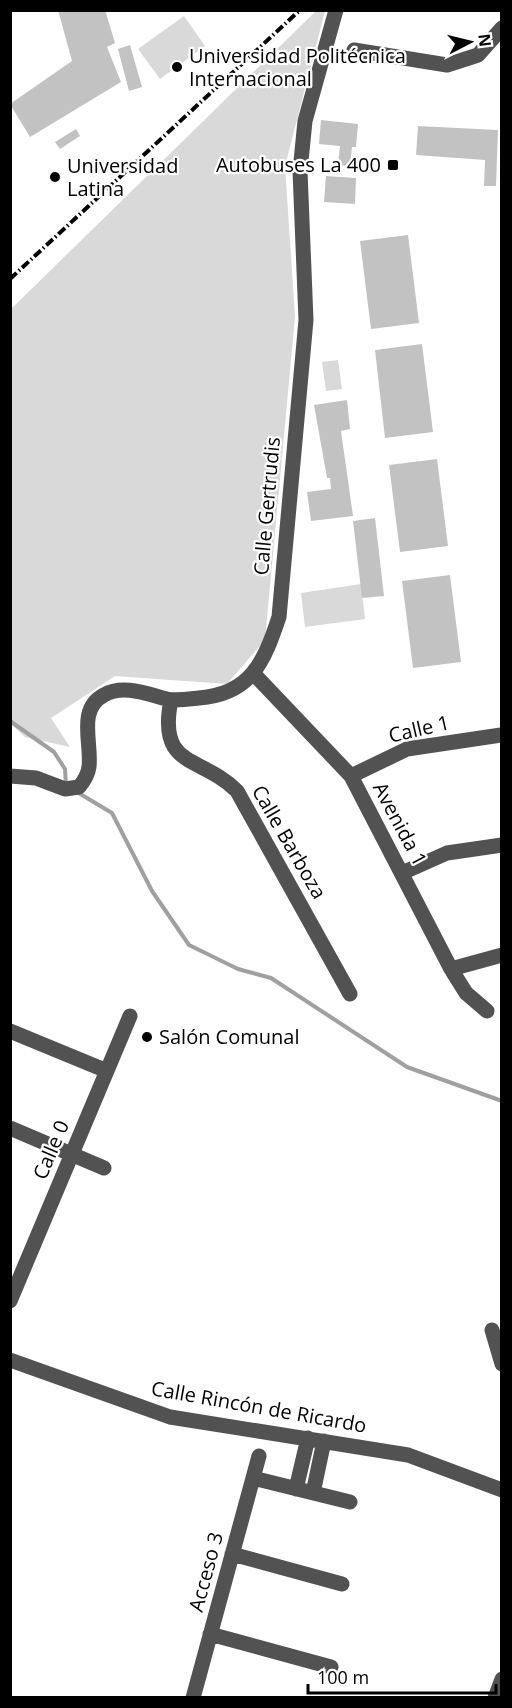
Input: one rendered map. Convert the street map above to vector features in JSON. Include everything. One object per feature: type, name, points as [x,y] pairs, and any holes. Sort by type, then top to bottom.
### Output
[{"type":"street","name":"Calle Gertrudis","points":[[10,776],[36,778],[65,789],[79,787],[88,772],[87,725],[91,706],[104,694],[124,690],[138,691],[171,700],[226,694],[240,687],[253,673],[268,648],[279,617],[306,320],[300,171],[305,121],[336,10]]},
{"type":"street","points":[[354,50],[447,66],[478,55],[501,28]]},
{"type":"street","name":"Avenida 1","points":[[253,673],[351,776],[451,969],[466,993],[487,1011]]},
{"type":"street","name":"Calle Barboza","points":[[171,700],[166,723],[170,740],[177,752],[205,771],[226,780],[237,791],[350,994]]},
{"type":"street","name":"Calle 1","points":[[351,776],[407,749],[501,735]]},
{"type":"street","points":[[402,873],[447,853],[501,845]]},
{"type":"street","points":[[451,969],[501,955]]},
{"type":"street","name":"Calle 0","points":[[10,1301],[130,1016]]},
{"type":"street","points":[[10,1031],[107,1071]]},
{"type":"street","points":[[10,1128],[104,1168]]},
{"type":"street","points":[[492,1330],[501,1364]]},
{"type":"street","name":"Calle Rincón de Ricardo","points":[[10,1360],[170,1417],[408,1455],[501,1490]]},
{"type":"street","points":[[296,1489],[308,1438]]},
{"type":"street","points":[[313,1493],[324,1441]]},
{"type":"street","name":"Acceso 3","points":[[193,1698],[259,1456]]},
{"type":"street","points":[[253,1478],[350,1502]]},
{"type":"street","points":[[232,1554],[342,1584]]},
{"type":"street","points":[[210,1634],[331,1667]]},
{"type":"street","points":[[495,1698],[501,1679]]},
{"type":"shaded area","points":[[316,11],[325,11],[285,166],[295,317],[265,640],[227,684],[115,676],[51,718],[70,747],[25,737],[11,724],[11,309]]},
{"type":"shaded area","points":[[184,16],[205,46],[160,79],[138,49]]},
{"type":"shaded area","points":[[338,360],[342,389],[326,391],[322,362]]},
{"type":"shaded area","points":[[361,584],[365,619],[305,627],[301,593]]},
{"type":"building","points":[[58,10],[105,10],[115,43],[107,47],[121,82],[30,137],[10,104],[72,61]]},
{"type":"building","points":[[130,45],[142,87],[129,91],[118,49]]},
{"type":"building","points":[[321,120],[358,124],[356,147],[352,147],[350,166],[338,165],[340,146],[319,144]]},
{"type":"building","points":[[418,126],[498,130],[496,186],[484,186],[485,160],[416,155]]},
{"type":"building","points":[[76,129],[80,136],[60,149],[55,142]]},
{"type":"building","points":[[326,176],[356,178],[355,204],[324,202]]},
{"type":"building","points":[[408,235],[419,323],[371,329],[360,241]]},
{"type":"building","points":[[422,344],[433,432],[385,438],[375,350]]},
{"type":"building","points":[[347,400],[350,429],[341,431],[353,516],[311,521],[307,492],[331,489],[314,405]]},
{"type":"building","points":[[437,459],[448,546],[400,552],[389,465]]},
{"type":"building","points":[[375,518],[384,596],[362,598],[353,521]]},
{"type":"building","points":[[450,575],[461,662],[413,668],[402,581]]},
{"type":"waterway","points":[[10,721],[54,752],[65,769],[66,785]]},
{"type":"waterway","points":[[77,792],[112,813],[152,891],[189,945],[238,969],[271,978],[407,1067],[502,1101]]},
{"type":"railway","points":[[10,279],[300,10]]},
{"type":"place","name":"Universidad Politécnica Internacional","points":[[177,67]]},
{"type":"place","name":"Autobuses La 400","points":[[393,165]]},
{"type":"place","name":"Universidad Latina","points":[[55,177]]},
{"type":"place","name":"Salón Comunal","points":[[147,1037]]}]
